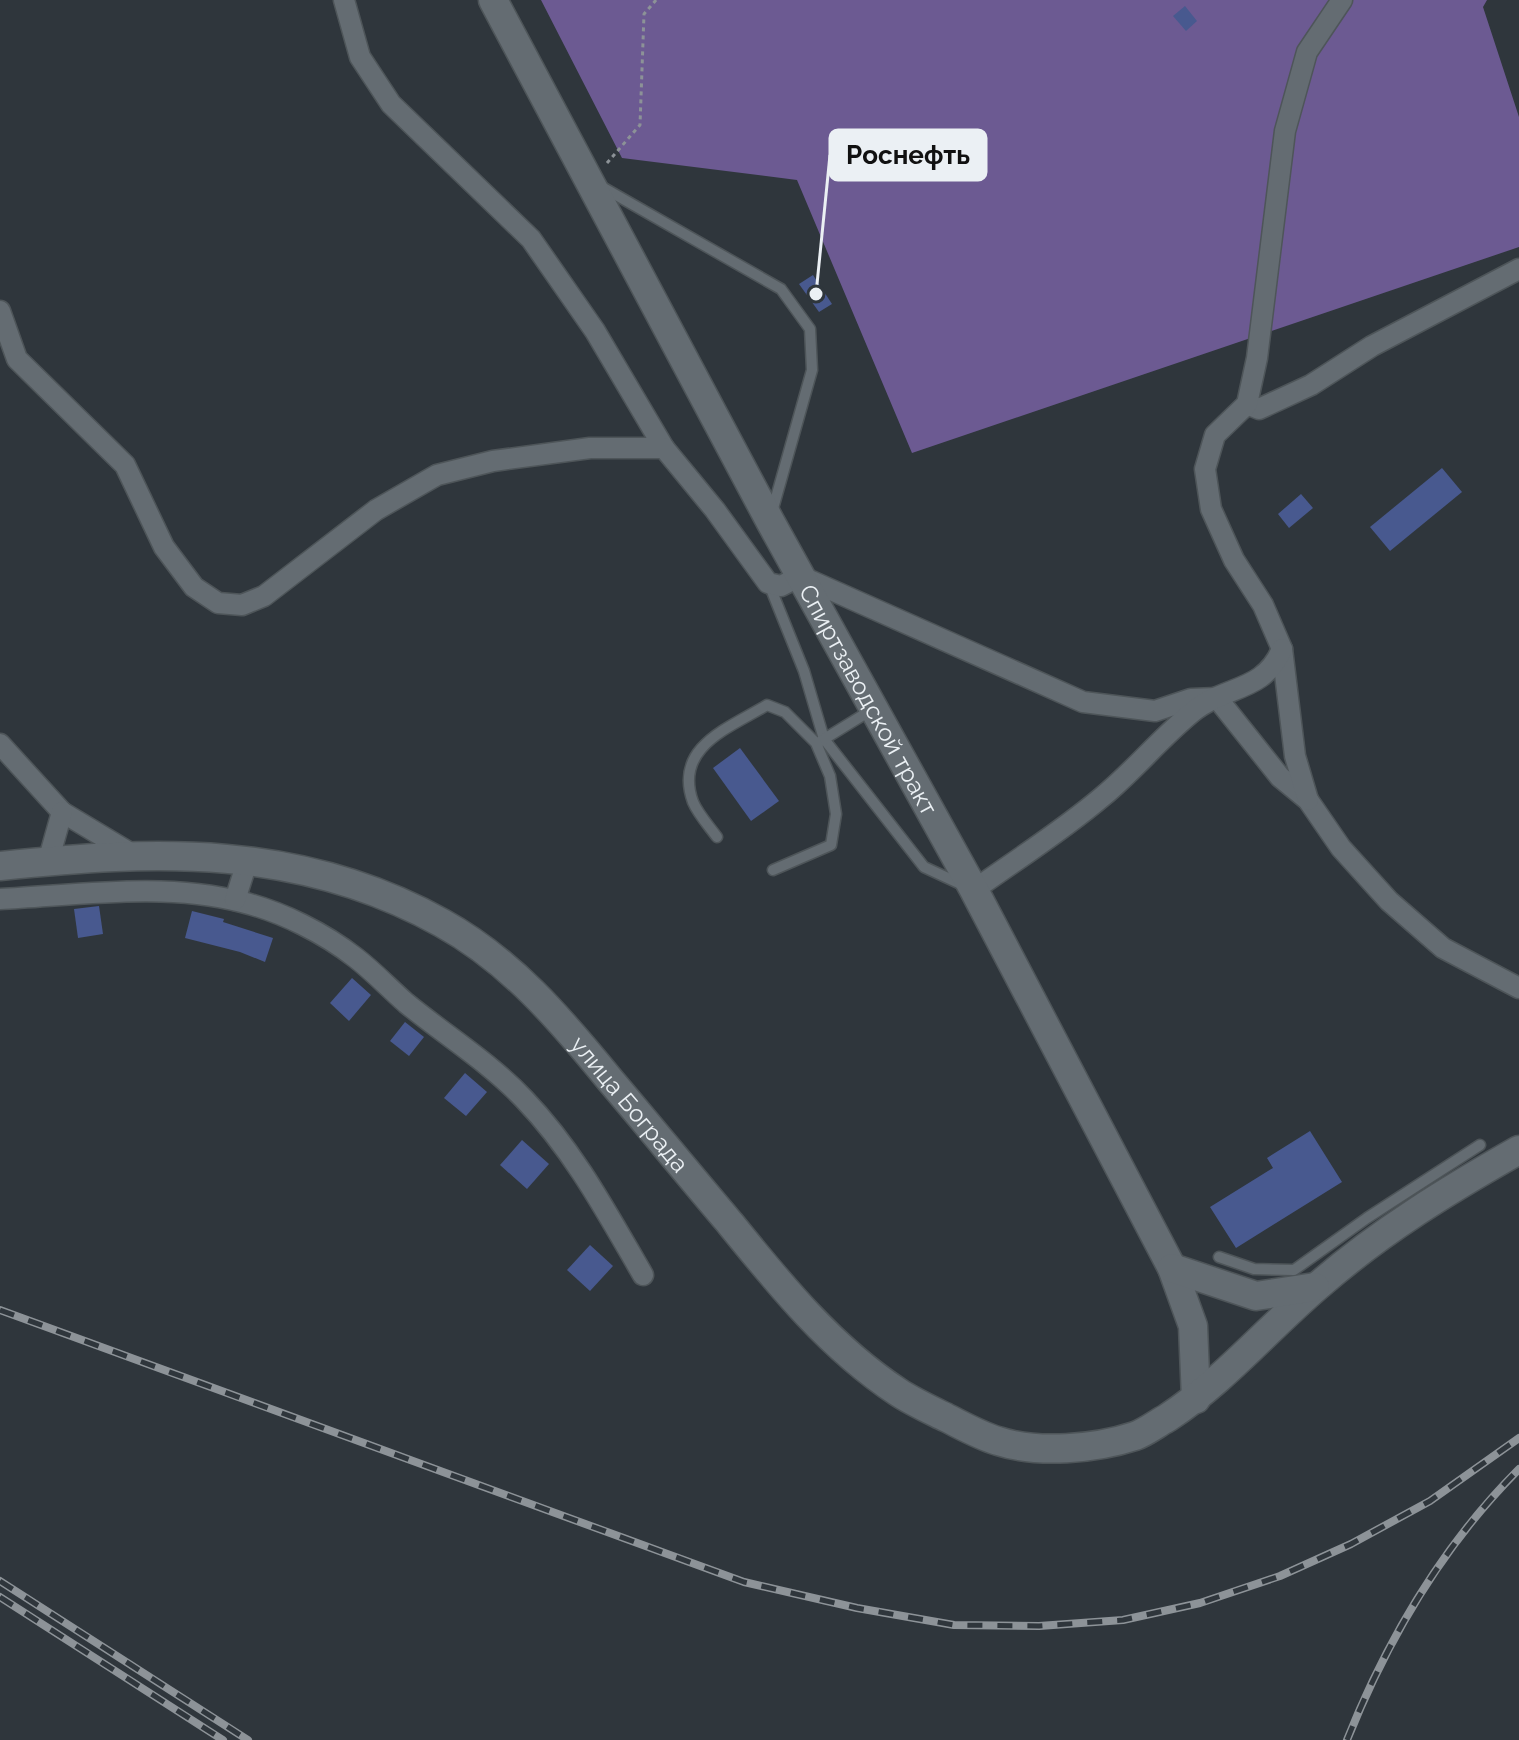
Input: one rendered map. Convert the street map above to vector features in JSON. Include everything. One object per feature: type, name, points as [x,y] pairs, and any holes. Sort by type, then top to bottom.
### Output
[{"type":"main road","name":"Спиртзаводской тракт","points":[[493,0],[770,521],[974,890],[1172,1268],[1193,1326],[1196,1399]]},
{"type":"main road","name":"улица Бограда","points":[[0,866],[137,857],[248,859],[349,882],[443,923],[483,949],[557,1016],[800,1308],[850,1357],[901,1394],[1000,1442],[1056,1449],[1095,1446],[1141,1434],[1196,1399],[1315,1287],[1373,1226],[1444,1193],[1519,1150]]},
{"type":"main road","points":[[1172,1268],[1256,1296],[1315,1287]]},
{"type":"street","points":[[344,0],[360,57],[391,104],[531,239],[595,331],[664,448],[715,510],[768,583],[781,586],[800,576],[1083,702],[1155,711],[1191,699],[1217,698]]},
{"type":"street","points":[[1308,800],[1295,756],[1282,649],[1263,605],[1234,560],[1211,509],[1205,469],[1215,435],[1247,404],[1257,358],[1285,131],[1307,52],[1342,0]]},
{"type":"street","points":[[1247,404],[1259,409],[1311,385],[1372,346],[1519,269]]},
{"type":"street","points":[[0,311],[17,359],[125,465],[164,547],[194,587],[218,603],[242,605],[264,596],[376,510],[437,475],[493,461],[590,448],[664,448]]},
{"type":"street","points":[[974,890],[1101,799],[1200,706],[1255,683],[1276,664],[1282,649]]},
{"type":"street","points":[[1217,698],[1280,777],[1308,800],[1341,848],[1389,901],[1443,948],[1519,988]]},
{"type":"street","points":[[0,744],[62,812],[137,857]]},
{"type":"street","points":[[48,862],[62,812]]},
{"type":"street","points":[[235,900],[248,859]]},
{"type":"street","points":[[0,899],[160,891],[235,900],[267,910],[313,931],[356,958],[406,1003],[485,1063],[523,1097],[563,1143],[591,1183],[643,1275]]},
{"type":"lane","points":[[591,181],[781,289],[810,329],[812,370],[770,521]]},
{"type":"lane","points":[[768,583],[804,671],[830,776],[836,814],[831,845],[773,870]]},
{"type":"lane","points":[[717,837],[694,804],[687,777],[701,745],[767,705],[785,712],[820,741],[924,867],[974,890]]},
{"type":"lane","points":[[820,741],[873,709]]},
{"type":"lane","points":[[1219,1257],[1254,1269],[1294,1270],[1373,1226],[1480,1145]]},
{"type":"path","points":[[591,181],[640,125],[644,14],[656,0]]},
{"type":"shaded area","points":[[541,0],[1487,0],[1483,7],[1519,117],[1519,247],[912,453],[797,180],[622,158]]},
{"type":"building","points":[[1185,6],[1197,21],[1186,31],[1173,16]]},
{"type":"building","points":[[813,275],[832,304],[819,312],[799,284]]},
{"type":"building","points":[[1442,468],[1462,492],[1390,551],[1370,527]]},
{"type":"building","points":[[1301,494],[1313,508],[1289,528],[1278,514]]},
{"type":"building","points":[[740,748],[779,801],[751,821],[713,768]]},
{"type":"building","points":[[99,906],[103,934],[78,938],[74,909]]},
{"type":"building","points":[[192,911],[224,919],[223,922],[273,938],[265,962],[185,938]]},
{"type":"building","points":[[352,978],[371,995],[349,1021],[330,1003]]},
{"type":"building","points":[[405,1022],[424,1037],[409,1056],[390,1041]]},
{"type":"building","points":[[465,1073],[487,1092],[466,1116],[444,1098]]},
{"type":"building","points":[[1310,1131],[1342,1182],[1236,1248],[1210,1207],[1273,1168],[1267,1158]]},
{"type":"building","points":[[522,1140],[549,1164],[527,1189],[500,1165]]},
{"type":"building","points":[[590,1245],[613,1266],[590,1291],[567,1270]]},
{"type":"railway","points":[[0,1310],[744,1582],[857,1608],[954,1625],[1039,1626],[1123,1620],[1200,1603],[1280,1576],[1351,1544],[1430,1501],[1519,1438]]},
{"type":"railway","points":[[1347,1740],[1380,1666],[1420,1596],[1466,1529],[1519,1469]]},
{"type":"railway","points":[[0,1581],[248,1740]]},
{"type":"railway","points":[[0,1597],[223,1740]]},
{"type":"place","name":"Роснефть","points":[[816,294]]}]
